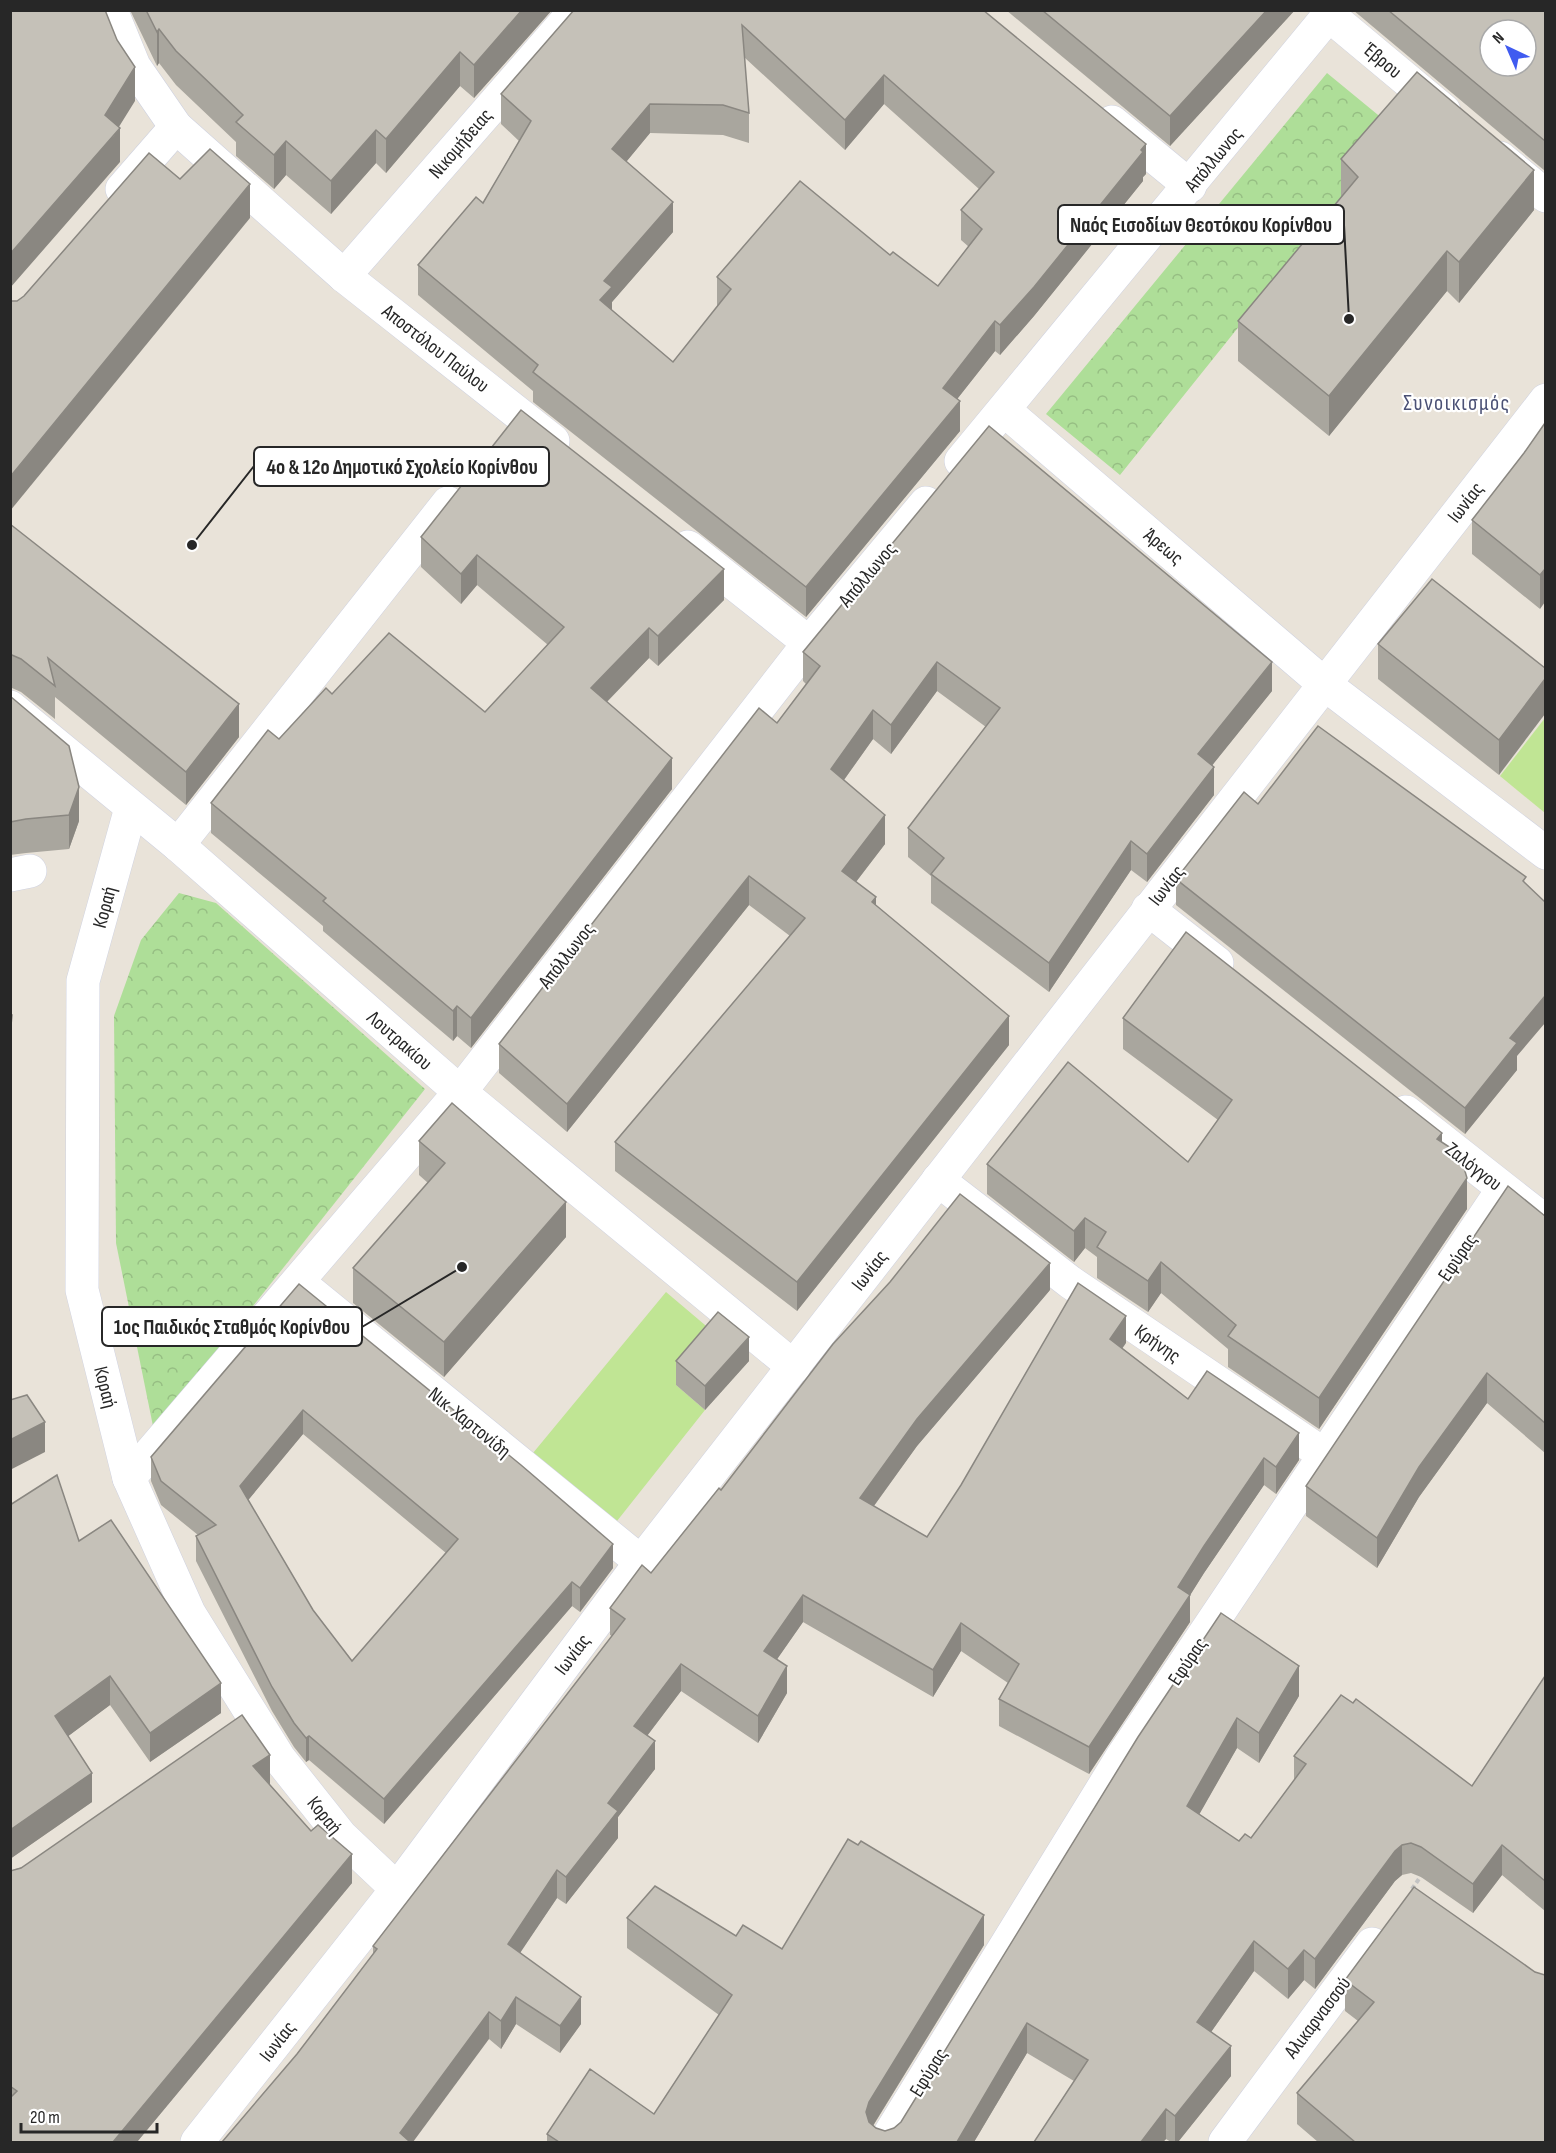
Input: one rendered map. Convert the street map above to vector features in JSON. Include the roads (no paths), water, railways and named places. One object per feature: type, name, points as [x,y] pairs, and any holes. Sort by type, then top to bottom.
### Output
[{"type":"street","name":"Αποστόλου Παύλου","points":[[111,10],[134,66],[176,127],[344,276],[575,458]]},
{"type":"street","name":"Νικομήδειας","points":[[344,276],[576,10]]},
{"type":"street","name":"Έβρου","points":[[1332,13],[1545,196]]},
{"type":"street","name":"Απόλλωνος","points":[[129,1478],[460,1092],[809,643],[1332,13]]},
{"type":"street","points":[[1092,106],[1190,186]]},
{"type":"street","points":[[101,214],[176,127]]},
{"type":"street","name":"Ιωνίας","points":[[197,2142],[397,1889],[642,1562],[1545,400]]},
{"type":"street","name":"Άρεως","points":[[1004,410],[1323,683],[1545,853]]},
{"type":"street","points":[[496,442],[519,414]]},
{"type":"street","points":[[178,845],[467,479]]},
{"type":"street","points":[[669,532],[809,643]]},
{"type":"street","name":"Λουτρακίου","points":[[10,707],[178,845],[460,1092],[794,1367]]},
{"type":"street","name":"Κοραή","points":[[131,808],[83,981],[82,1290],[129,1478],[241,1722],[279,1758],[341,1836],[397,1889]]},
{"type":"street","points":[[1148,909],[1241,982]]},
{"type":"street","name":"Ζαλόγγου","points":[[1382,1093],[1545,1222]]},
{"type":"street","name":"Κρήνης","points":[[938,1180],[1070,1282],[1326,1456]]},
{"type":"street","name":"Εφύρας","points":[[885,2142],[1122,1757],[1503,1189]]},
{"type":"street","name":"Νικ. Χαρτονίδη","points":[[298,1282],[642,1562]]},
{"type":"street","name":"Αλικαρνασσού","points":[[1225,2142],[1410,1893]]},
{"type":"place","name":"Ναός Εισοδίων Θεοτόκου Κορίνθου","points":[[1349,319]]},
{"type":"place","name":"4ο & 12ο Δημοτικό Σχολείο Κορίνθου","points":[[192,545]]},
{"type":"place","name":"1ος Παιδικός Σταθμός Κορίνθου","points":[[462,1267]]},
{"type":"district","name":"Συνοικισμός","points":[[1457,402]]}]
